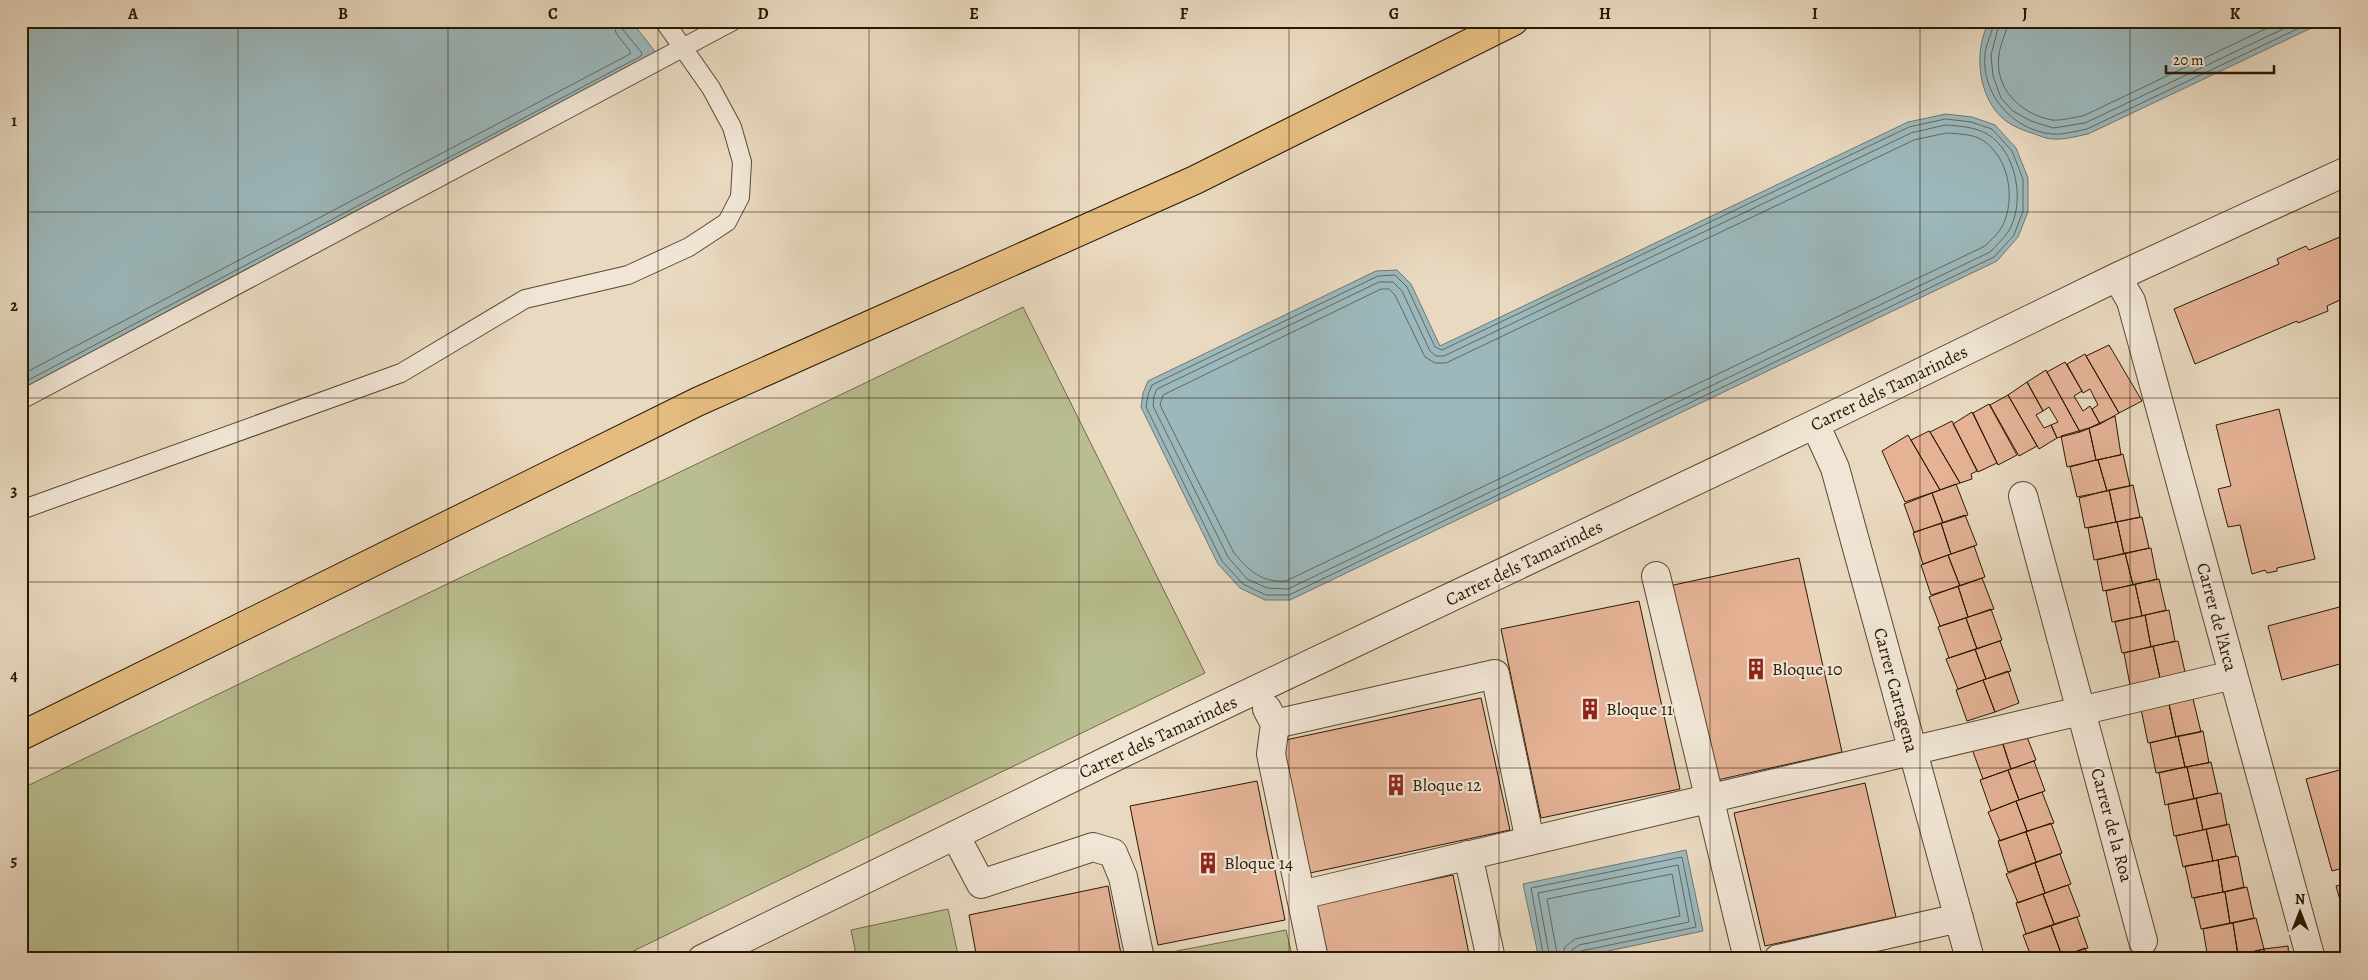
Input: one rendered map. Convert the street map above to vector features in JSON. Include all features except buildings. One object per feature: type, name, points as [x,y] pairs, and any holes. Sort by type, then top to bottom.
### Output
[{"type":"highway","points":[[21,736],[697,402],[1195,180],[1514,21]]},
{"type":"street","name":"Carrer dels Tamarindes","points":[[702,959],[955,835],[1816,424],[2117,277],[2347,170]]},
{"type":"street","name":"Carrer de l'Arca","points":[[2117,277],[2131,301],[2311,959]]},
{"type":"street","name":"Carrer Cartagena","points":[[1816,424],[1835,468],[1970,959]]},
{"type":"street","name":"Carrer de la Roa","points":[[2023,496],[2143,941]]},
{"type":"street","points":[[1656,576],[1748,959]]},
{"type":"street","points":[[1275,724],[1495,674],[1530,841]]},
{"type":"street","points":[[1300,894],[2233,675]]},
{"type":"street","points":[[1258,690],[1275,724],[1271,754],[1314,959]]},
{"type":"street","points":[[955,835],[981,884],[1093,847],[1113,853],[1123,877],[1140,959]]},
{"type":"street","points":[[1468,855],[1491,959]]},
{"type":"street","points":[[1778,959],[1959,918]]},
{"type":"lane","points":[[21,510],[401,373],[525,299],[628,275],[689,247],[727,222],[740,197],[742,162],[732,127],[711,88],[664,21]]},
{"type":"lane","points":[[21,400],[733,21]]},
{"type":"green space","points":[[1023,307],[1205,673],[617,959],[21,959],[21,789]]},
{"type":"green space","points":[[948,909],[959,959],[857,959],[851,930]]},
{"type":"green space","points":[[1286,930],[1293,959],[1157,959],[1156,955]]},
{"type":"water","points":[[21,21],[631,21],[661,59],[21,397]]},
{"type":"water","points":[[1990,21],[2326,21],[2088,134],[2051,139],[2012,125],[1997,112],[1989,101],[1984,88],[1980,60],[1984,33]]},
{"type":"water","points":[[1946,114],[1972,117],[1995,125],[2016,148],[2028,178],[2028,212],[2018,237],[1997,261],[1290,600],[1265,600],[1240,588],[1218,564],[1141,407],[1143,393],[1148,381],[1376,271],[1397,270],[1411,284],[1440,346],[1908,122]]},
{"type":"water","points":[[1686,850],[1703,931],[1570,959],[1539,959],[1523,884]]},
{"type":"place","name":"Bloque 10","points":[[1756,669]]},
{"type":"place","name":"Bloque 11","points":[[1590,709]]},
{"type":"place","name":"Bloque 12","points":[[1396,785]]},
{"type":"place","name":"Bloque 14","points":[[1208,863]]}]
